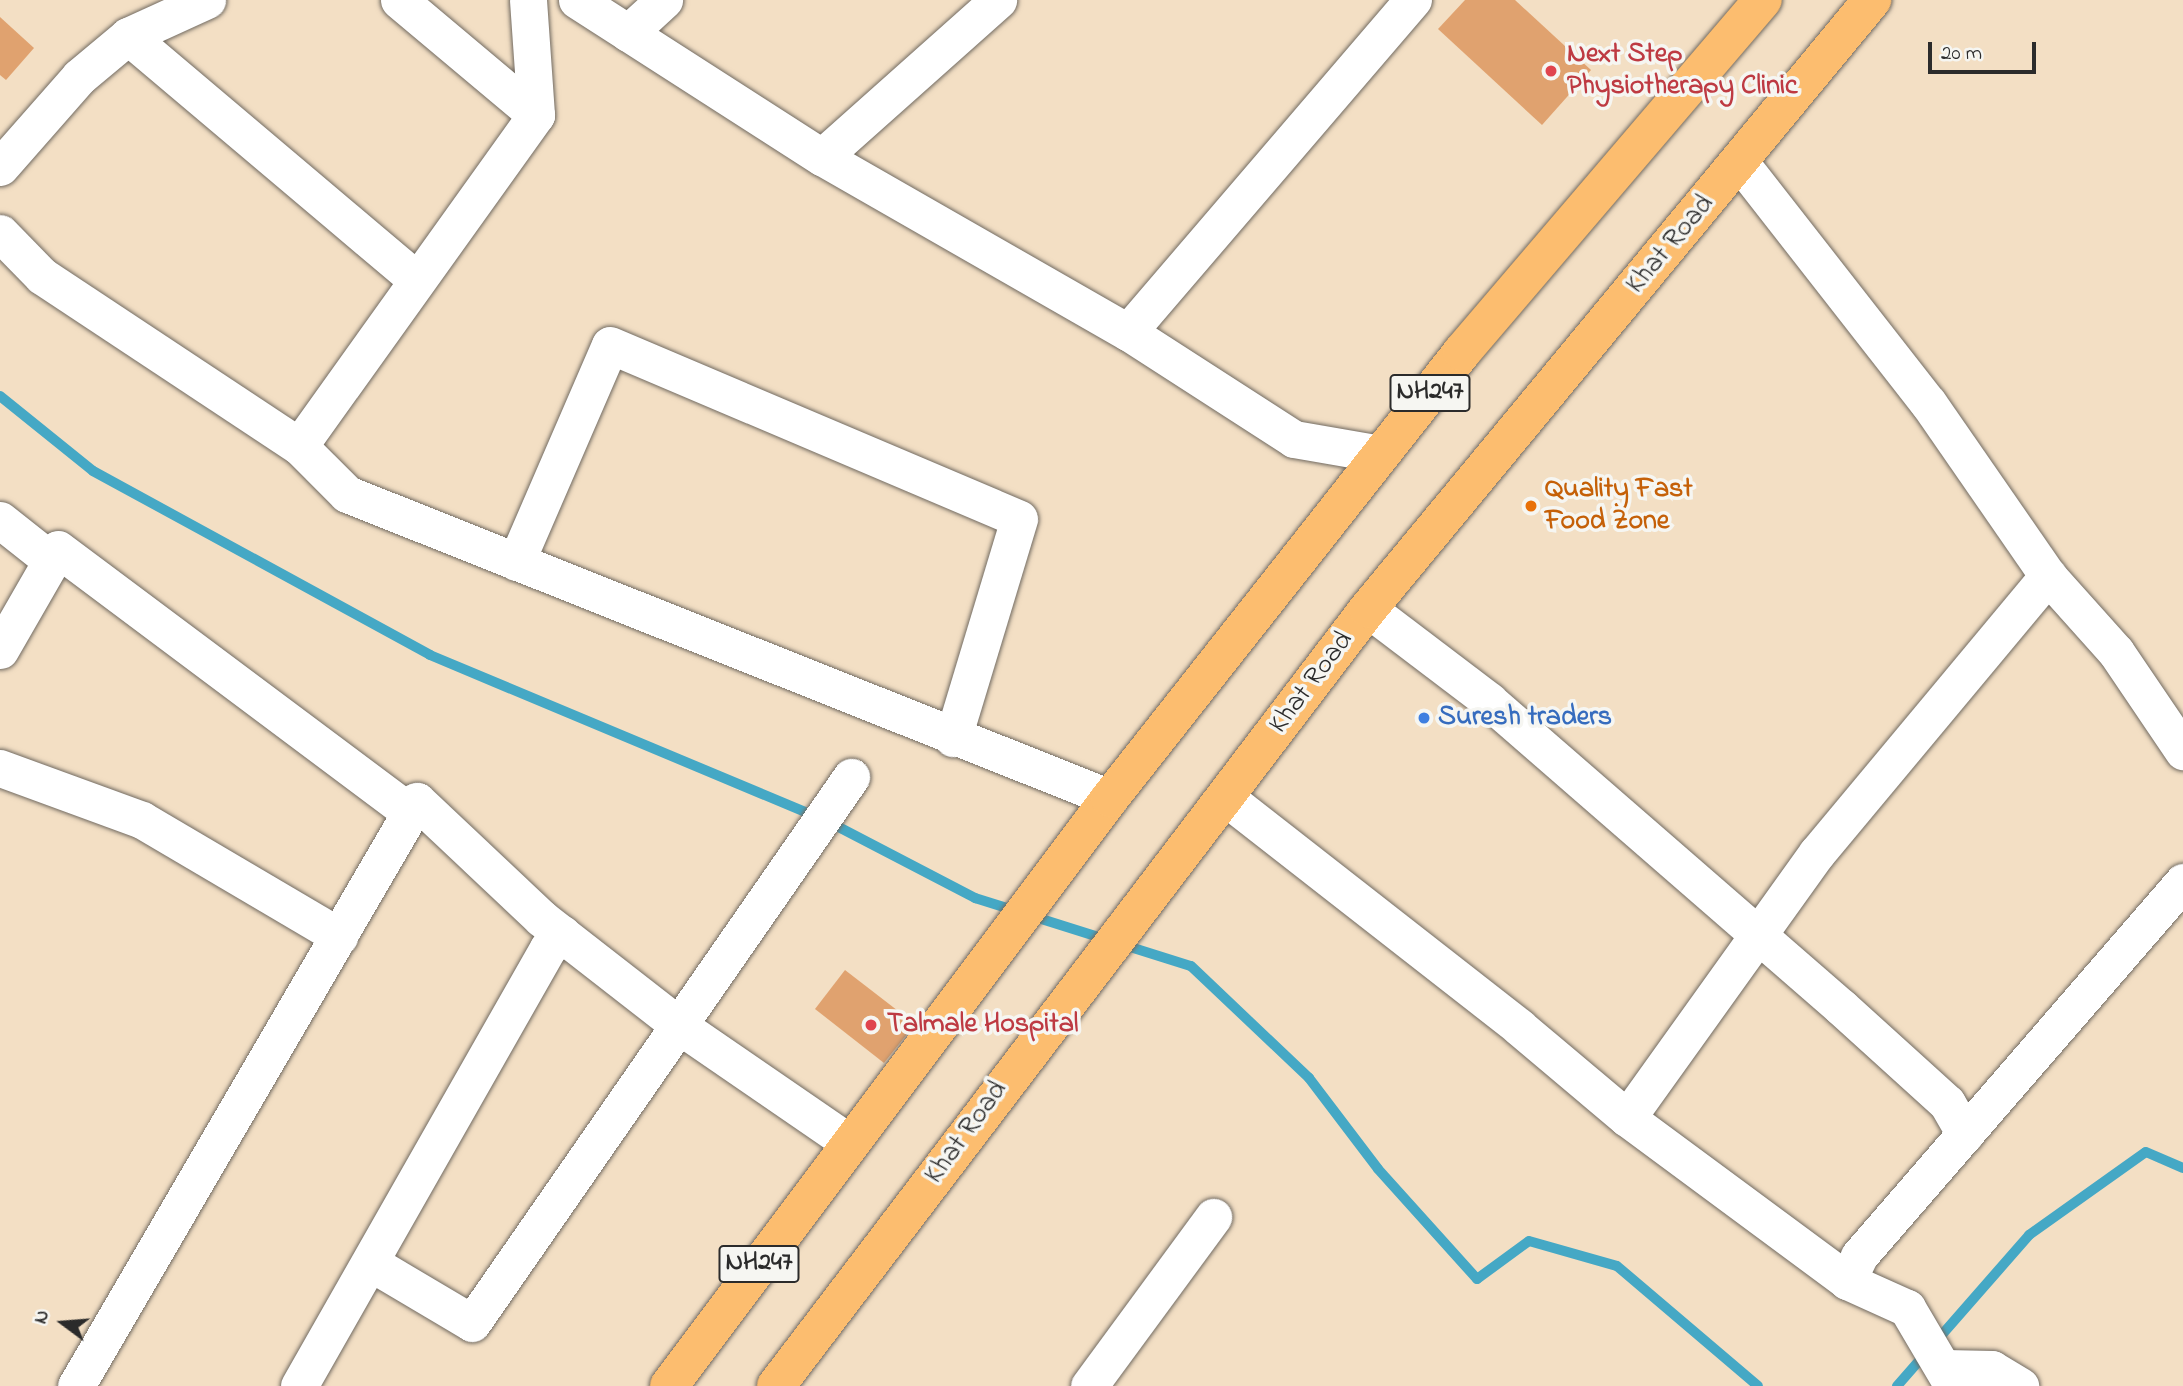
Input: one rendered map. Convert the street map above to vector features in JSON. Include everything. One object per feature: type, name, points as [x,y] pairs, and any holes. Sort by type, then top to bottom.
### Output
[{"type":"highway","name":"NH247","points":[[669,1386],[992,958],[1064,858],[1381,454],[1462,352],[1763,0]]},
{"type":"highway","name":"Khat Road","points":[[776,1386],[1047,1025],[1142,906],[1368,610],[1872,0]]},
{"type":"street","points":[[0,167],[79,78],[128,36],[207,0]]},
{"type":"street","points":[[398,0],[536,115]]},
{"type":"street","points":[[299,446],[536,115],[528,0]]},
{"type":"street","points":[[577,0],[822,157],[1128,332],[1294,439],[1381,454]]},
{"type":"street","points":[[628,33],[664,0]]},
{"type":"street","points":[[822,157],[998,0]]},
{"type":"street","points":[[1128,332],[1413,0]]},
{"type":"street","points":[[128,36],[417,280]]},
{"type":"street","points":[[1740,162],[1928,403],[2048,576],[2116,652],[2183,751]]},
{"type":"street","points":[[0,233],[42,276],[299,446],[346,494],[953,738],[1110,798]]},
{"type":"street","points":[[516,562],[610,345],[1019,519],[953,738]]},
{"type":"street","points":[[0,520],[52,561]]},
{"type":"street","points":[[0,650],[58,549],[403,807],[417,802]]},
{"type":"street","points":[[1627,1118],[1758,939],[1817,853],[2048,576]]},
{"type":"street","points":[[1368,610],[1489,701],[1947,1103],[1965,1134]]},
{"type":"street","points":[[0,768],[142,820],[339,936]]},
{"type":"street","points":[[371,1263],[472,1323],[681,1027],[851,778]]},
{"type":"street","points":[[1225,797],[1509,1019],[1627,1118],[1847,1281],[1907,1308],[1949,1377],[1992,1369],[2020,1386]]},
{"type":"street","points":[[417,802],[562,934],[681,1027],[850,1143]]},
{"type":"street","points":[[76,1386],[417,802]]},
{"type":"street","points":[[1847,1281],[1859,1256],[2183,882]]},
{"type":"street","points":[[299,1386],[548,948],[562,934]]},
{"type":"street","points":[[1089,1386],[1213,1217]]},
{"type":"building","points":[[1465,0],[1515,0],[1591,70],[1542,125],[1438,29]]},
{"type":"building","points":[[0,17],[34,48],[6,80],[0,75]]},
{"type":"building","points":[[845,970],[915,1024],[884,1063],[815,1009]]},
{"type":"waterway","points":[[0,396],[93,471],[430,655],[829,822],[975,898],[1191,966],[1309,1078],[1378,1169],[1477,1279],[1529,1241],[1617,1266],[1758,1386]]},
{"type":"waterway","points":[[1897,1386],[2029,1235],[2146,1152],[2183,1168]]},
{"type":"place","name":"Next Step Physiotherapy Clinic","points":[[1551,71]]},
{"type":"place","name":"Quality Fast Food Zone","points":[[1531,506]]},
{"type":"place","name":"Suresh traders","points":[[1424,718]]},
{"type":"place","name":"Talmale Hospital","points":[[871,1025]]}]
